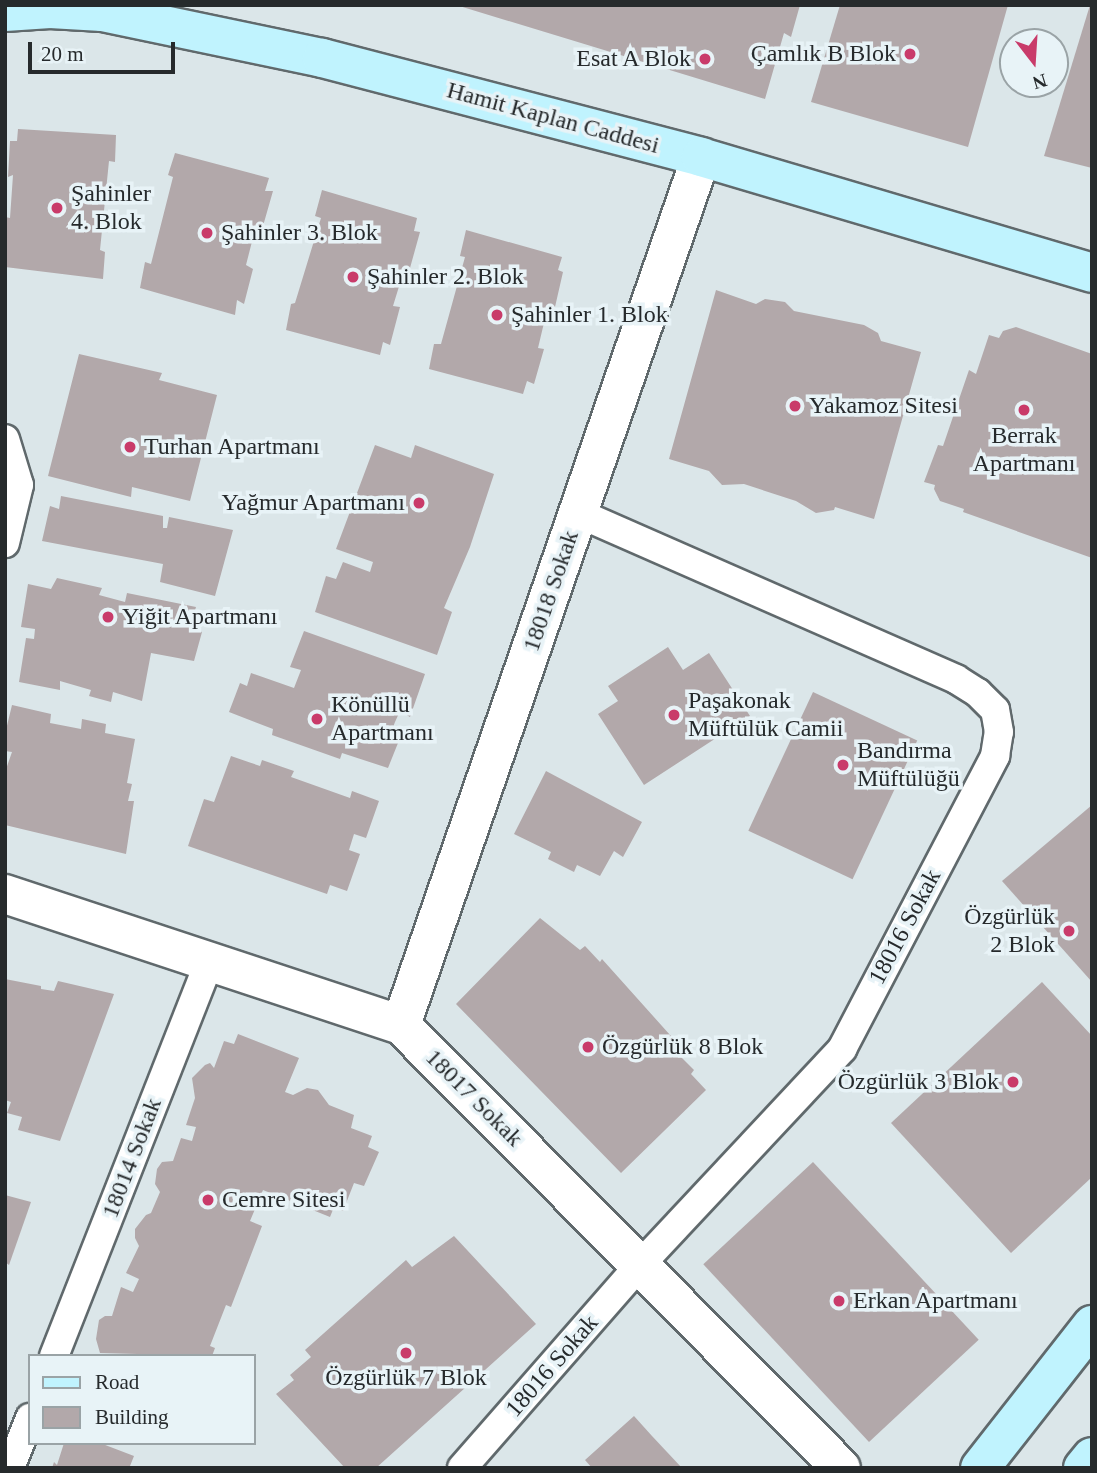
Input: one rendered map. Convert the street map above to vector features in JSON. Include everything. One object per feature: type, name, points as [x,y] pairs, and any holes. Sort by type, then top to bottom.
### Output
[{"type":"main road","name":"Hamit Kaplan Caddesi","points":[[5,12],[73,7],[322,58],[701,157],[1092,273]]},
{"type":"main road","points":[[980,1468],[1092,1325]]},
{"type":"main road","points":[[1083,1468],[1092,1458]]},
{"type":"street","name":"18018 Sokak","points":[[401,1025],[701,157]]},
{"type":"street","name":"18017 Sokak","points":[[5,894],[401,1025],[841,1468]]},
{"type":"lane","points":[[5,439],[19,485],[5,543]]},
{"type":"lane","name":"18016 Sokak","points":[[462,1468],[640,1265],[842,1049],[995,756],[999,733],[995,710],[978,693],[956,679],[578,513]]},
{"type":"lane","name":"18014 Sokak","points":[[55,1354],[210,960]]},
{"type":"building","name":"Esat A Blok","points":[[456,5],[800,5],[791,37],[784,33],[765,99]]},
{"type":"building","name":"Çamlık B Blok","points":[[840,5],[1008,5],[1002,28],[999,28],[999,37],[968,147],[811,102]]},
{"type":"building","points":[[1092,5],[1092,168],[1044,156],[1062,98],[1069,98],[1069,74]]},
{"type":"building","name":"Şahinler 4. Blok","points":[[18,129],[116,135],[115,162],[109,161],[100,250],[105,252],[103,279],[5,267],[5,217],[10,218],[13,175],[8,177],[10,141],[17,141]]},
{"type":"building","name":"Şahinler 3. Blok","points":[[175,153],[269,178],[265,191],[273,191],[263,226],[256,226],[246,265],[253,269],[244,304],[237,300],[235,315],[140,288],[145,262],[151,264],[173,177],[168,175]]},
{"type":"building","name":"Şahinler 2. Blok","points":[[322,190],[417,218],[414,231],[420,232],[410,268],[405,267],[393,306],[400,307],[390,345],[383,342],[380,355],[286,330],[291,304],[295,303],[321,218],[315,216]]},
{"type":"building","name":"Şahinler 1. Blok","points":[[466,230],[562,257],[558,270],[563,272],[555,307],[548,306],[538,348],[544,349],[534,384],[527,381],[523,394],[429,369],[434,344],[441,344],[465,257],[460,256]]},
{"type":"building","name":"Yakamoz Sitesi","points":[[716,290],[756,304],[765,299],[785,302],[794,311],[864,325],[878,333],[881,341],[921,352],[874,519],[835,507],[834,510],[816,513],[796,501],[744,484],[722,485],[709,471],[669,459]]},
{"type":"building","name":"Berrak Apartmanı","points":[[1016,327],[1092,354],[1092,558],[963,512],[964,509],[940,501],[934,489],[935,485],[924,482],[938,445],[943,446],[969,370],[976,374],[989,335],[999,338],[1003,331]]},
{"type":"building","name":"Turhan Apartmanı","points":[[79,354],[162,373],[159,380],[217,395],[190,501],[132,487],[131,497],[48,476]]},
{"type":"building","name":"Yağmur Apartmanı","points":[[375,445],[411,458],[415,445],[494,474],[470,547],[444,608],[452,612],[437,655],[315,612],[326,576],[336,579],[343,562],[370,572],[373,562],[336,549]]},
{"type":"building","points":[[61,496],[163,516],[163,528],[167,528],[169,517],[233,530],[215,596],[160,582],[163,564],[42,541],[50,506],[59,509]]},
{"type":"building","points":[[57,578],[102,588],[99,595],[125,602],[127,593],[196,607],[190,627],[202,632],[194,661],[151,653],[142,701],[113,692],[111,702],[89,696],[91,690],[60,681],[60,690],[19,682],[26,638],[34,639],[35,629],[21,627],[28,584],[51,589]]},
{"type":"building","points":[[304,631],[425,674],[410,717],[400,711],[395,722],[390,735],[400,738],[388,768],[342,753],[340,759],[272,735],[273,729],[229,712],[240,683],[247,686],[251,673],[294,688],[301,670],[290,667]]},
{"type":"building","name":"Paşakonak Müftülük Camii","points":[[668,647],[683,670],[709,653],[750,716],[644,785],[598,714],[618,701],[608,686]]},
{"type":"building","name":"Bandırma Müftülüğü","points":[[813,692],[917,741],[853,879],[748,831]]},
{"type":"building","points":[[12,705],[51,714],[50,723],[81,729],[82,719],[106,724],[105,733],[135,739],[127,783],[132,784],[128,801],[134,801],[126,854],[5,825],[5,772],[12,752],[5,751],[5,734]]},
{"type":"building","points":[[231,756],[260,766],[262,760],[294,771],[291,777],[350,798],[352,791],[379,801],[366,838],[354,834],[349,850],[360,854],[347,891],[330,885],[327,894],[188,846],[204,799],[214,802]]},
{"type":"building","points":[[546,771],[642,822],[623,857],[614,851],[600,876],[577,865],[574,872],[548,859],[551,852],[514,834]]},
{"type":"building","name":"Özgürlük 2 Blok","points":[[1092,805],[1092,982],[1002,881]]},
{"type":"building","name":"Özgürlük 8 Blok","points":[[540,918],[580,950],[585,946],[600,962],[602,959],[679,1045],[674,1050],[694,1070],[691,1074],[706,1090],[621,1173],[456,1004]]},
{"type":"building","points":[[5,979],[54,991],[58,981],[114,994],[60,1141],[18,1130],[22,1117],[7,1113],[11,1102],[5,1100]]},
{"type":"building","name":"Özgürlük 3 Blok","points":[[1042,982],[1092,1036],[1092,1177],[1011,1253],[891,1123]]},
{"type":"building","name":"Cemre Sitesi","points":[[238,1034],[299,1058],[285,1092],[293,1095],[307,1088],[318,1090],[329,1105],[354,1115],[351,1128],[372,1136],[368,1147],[379,1152],[364,1186],[354,1183],[343,1211],[334,1207],[330,1217],[263,1190],[250,1221],[262,1226],[231,1307],[226,1305],[210,1346],[215,1348],[213,1354],[100,1353],[96,1339],[99,1320],[112,1316],[121,1287],[133,1292],[139,1279],[126,1273],[139,1246],[135,1229],[146,1215],[151,1213],[160,1192],[155,1184],[157,1169],[162,1162],[173,1161],[181,1138],[192,1141],[196,1127],[186,1125],[195,1098],[192,1078],[205,1065],[210,1063],[214,1068],[224,1041],[234,1044]]},
{"type":"building","name":"Erkan Apartmanı","points":[[813,1162],[979,1340],[869,1442],[703,1264]]},
{"type":"building","points":[[5,1195],[31,1202],[9,1265],[5,1262]]},
{"type":"building","name":"Özgürlük 7 Blok","points":[[454,1236],[536,1324],[376,1468],[345,1468],[276,1394],[294,1380],[290,1375],[311,1357],[305,1350],[406,1260],[412,1267]]},
{"type":"building","points":[[634,1416],[682,1468],[592,1468],[585,1460]]},
{"type":"building","points":[[63,1445],[105,1445],[134,1456],[130,1466],[135,1468],[52,1468],[54,1462],[57,1465]]},
{"type":"place","name":"Çamlık B Blok","points":[[910,54]]},
{"type":"place","name":"Esat A Blok","points":[[705,59]]},
{"type":"place","name":"Şahinler 4. Blok","points":[[57,208]]},
{"type":"place","name":"Şahinler 3. Blok","points":[[207,233]]},
{"type":"place","name":"Şahinler 2. Blok","points":[[353,277]]},
{"type":"place","name":"Şahinler 1. Blok","points":[[497,315]]},
{"type":"place","name":"Yakamoz Sitesi","points":[[795,406]]},
{"type":"place","name":"Berrak Apartmanı","points":[[1024,410]]},
{"type":"place","name":"Turhan Apartmanı","points":[[130,447]]},
{"type":"place","name":"Yağmur Apartmanı","points":[[419,503]]},
{"type":"place","name":"Yiğit Apartmanı","points":[[108,617]]},
{"type":"place","name":"Paşakonak Müftülük Camii","points":[[674,715]]},
{"type":"place","name":"Könüllü Apartmanı","points":[[317,719]]},
{"type":"place","name":"Bandırma Müftülüğü","points":[[843,765]]},
{"type":"place","name":"Özgürlük 2 Blok","points":[[1069,931]]},
{"type":"place","name":"Özgürlük 8 Blok","points":[[588,1047]]},
{"type":"place","name":"Özgürlük 3 Blok","points":[[1013,1082]]},
{"type":"place","name":"Cemre Sitesi","points":[[208,1200]]},
{"type":"place","name":"Erkan Apartmanı","points":[[839,1301]]},
{"type":"place","name":"Özgürlük 7 Blok","points":[[406,1353]]}]
